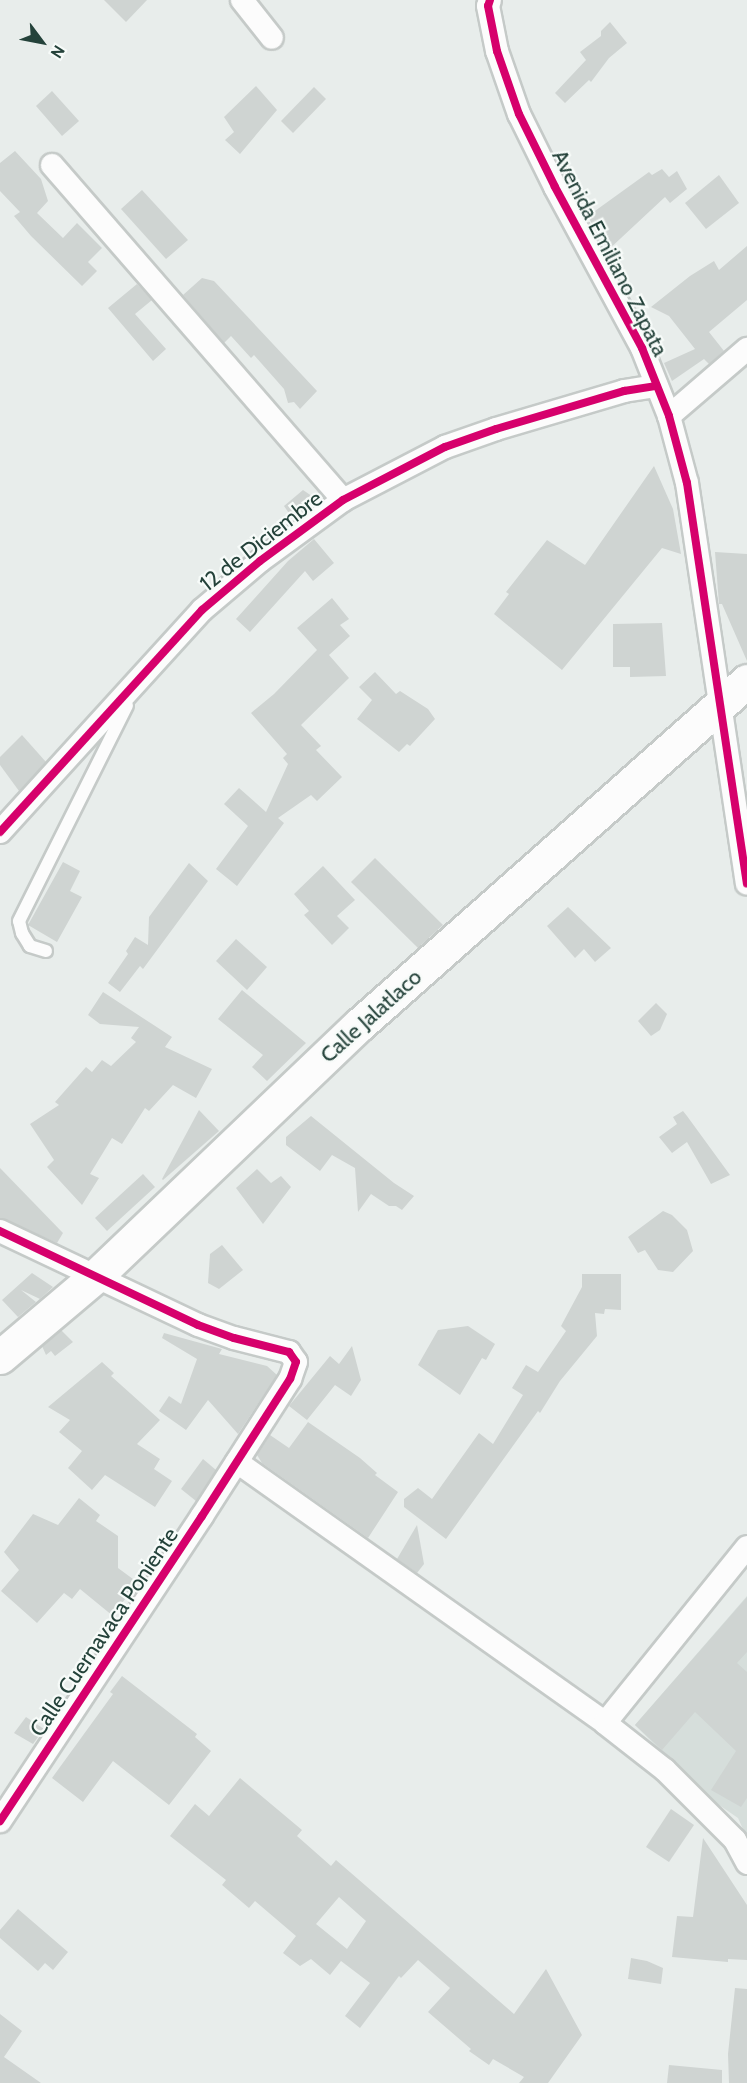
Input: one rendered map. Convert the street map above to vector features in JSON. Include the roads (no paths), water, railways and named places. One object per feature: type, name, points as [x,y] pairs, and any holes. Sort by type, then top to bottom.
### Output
[{"type":"main road","name":"Calle Jalatlaco","points":[[0,1357],[96,1276],[360,1024],[747,681]]},
{"type":"street","points":[[242,0],[272,38]]},
{"type":"street","name":"Avenida Emiliano Zapata","points":[[487,2],[497,51],[519,114],[555,188],[642,348],[669,416],[687,483],[747,884]]},
{"type":"street","points":[[51,165],[343,500]]},
{"type":"street","points":[[669,416],[747,349]]},
{"type":"street","name":"12 de Diciembre","points":[[0,832],[202,610],[260,561],[343,500],[445,447],[624,391],[657,386]]},
{"type":"street","points":[[0,1231],[96,1276]]},
{"type":"street","name":"Calle Cuernavaca Poniente","points":[[0,1821],[237,1462],[295,1370],[294,1357],[280,1349],[234,1338],[198,1325],[96,1276]]},
{"type":"street","points":[[237,1462],[605,1723],[664,1770],[715,1817],[735,1840],[747,1863]]},
{"type":"street","points":[[605,1723],[747,1547]]},
{"type":"lane","points":[[46,951],[30,946],[22,933],[19,921],[119,719],[144,675]]}]
